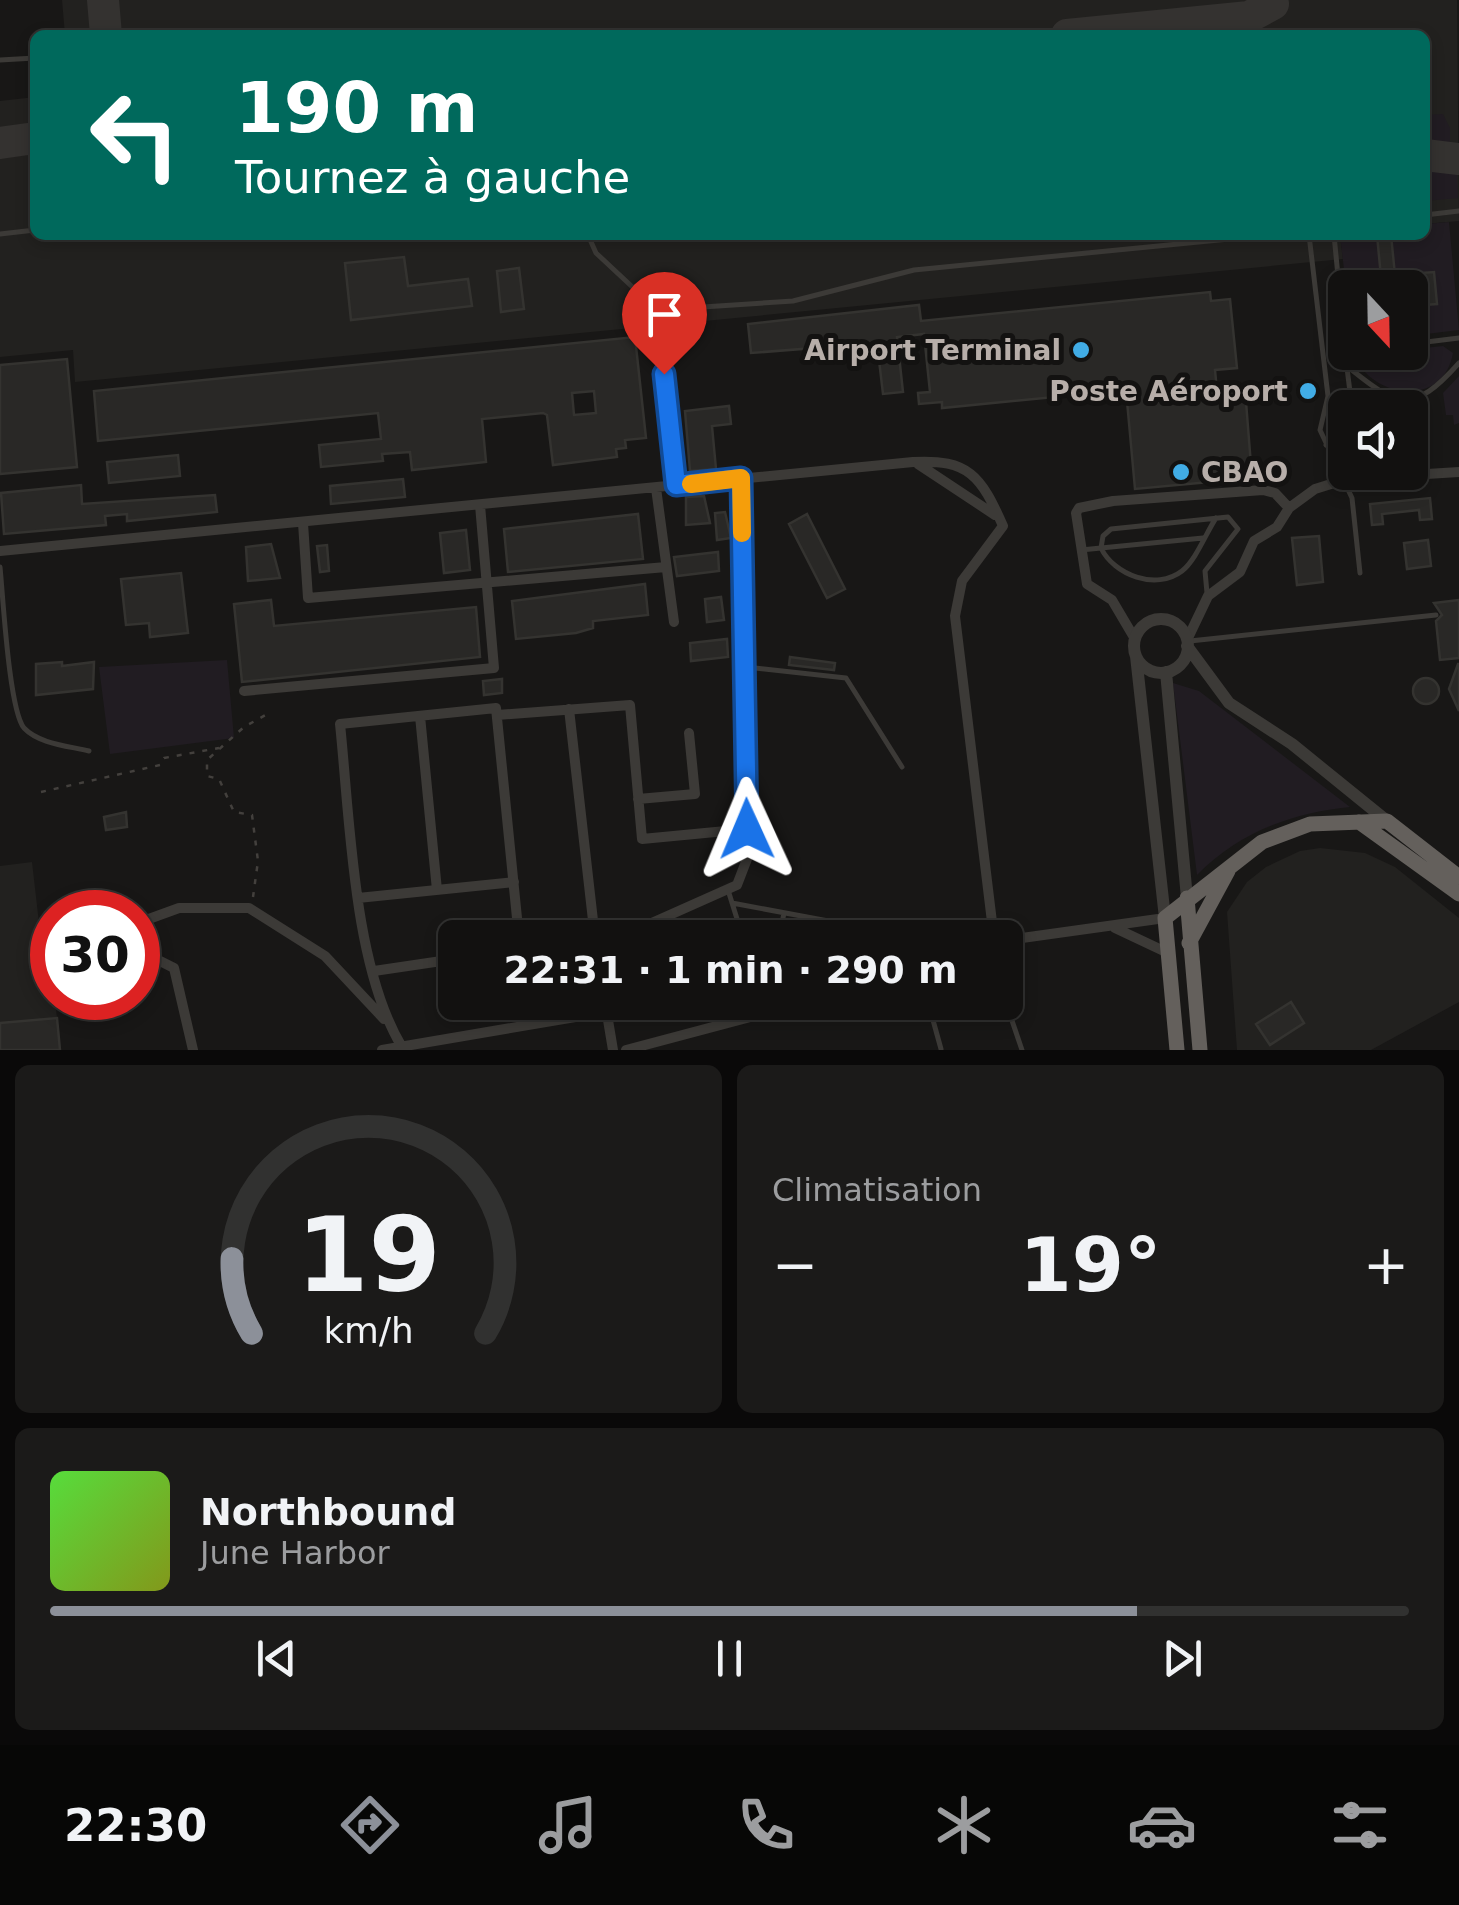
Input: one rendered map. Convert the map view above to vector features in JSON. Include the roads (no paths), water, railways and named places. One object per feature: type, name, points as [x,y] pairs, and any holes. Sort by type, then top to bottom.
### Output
[{"type":"highway","points":[[1356,820],[1459,894]]},
{"type":"highway","points":[[1177,1050],[1165,918],[1236,859],[1283,832],[1356,820],[1387,821],[1459,878]]},
{"type":"highway","points":[[1168,953],[1191,941],[1211,897],[1236,859]]},
{"type":"highway","points":[[1187,898],[1200,1050]]},
{"type":"street","points":[[912,462],[930,469],[998,517]]},
{"type":"street","points":[[0,552],[741,478],[912,462],[952,462],[964,467],[981,484],[1002,530],[962,581],[955,616],[991,920]]},
{"type":"street","points":[[1428,474],[1459,472]]},
{"type":"street","points":[[656,920],[728,890],[744,872],[746,667],[741,478]]},
{"type":"street","points":[[1136,656],[1148,670],[1166,672],[1184,660],[1187,642],[1208,596],[1240,572],[1250,546],[1277,527],[1288,508],[1328,485]]},
{"type":"street","points":[[656,488],[674,622]]},
{"type":"street","points":[[1023,937],[1165,918],[1135,639],[1112,600],[1087,584],[1076,513],[1083,505],[1263,490],[1275,493],[1288,508]]},
{"type":"street","points":[[244,691],[494,668],[480,506]]},
{"type":"street","points":[[303,524],[308,598],[666,566]]},
{"type":"street","points":[[1135,639],[1144,625],[1160,620],[1177,625],[1229,704],[1292,744],[1387,821]]},
{"type":"street","points":[[1166,672],[1187,898]]},
{"type":"street","points":[[496,716],[630,705],[642,839],[747,829]]},
{"type":"street","points":[[385,1020],[358,898],[340,724],[496,708],[517,920]]},
{"type":"street","points":[[570,710],[595,920]]},
{"type":"street","points":[[420,716],[437,890]]},
{"type":"street","points":[[638,800],[695,794],[689,733]]},
{"type":"street","points":[[358,898],[514,882]]},
{"type":"street","points":[[193,1050],[176,972],[140,945],[140,930],[157,913],[179,908],[249,908],[325,956],[385,1020],[402,1047]]},
{"type":"street","points":[[1104,926],[1134,934],[1168,953]]},
{"type":"street","points":[[374,971],[438,962]]},
{"type":"street","points":[[382,1050],[542,1020]]},
{"type":"street","points":[[607,1020],[613,1050]]},
{"type":"street","points":[[626,1050],[720,1020]]},
{"type":"street","points":[[448,1038],[456,1050]]},
{"type":"lane","points":[[0,60],[30,58]]},
{"type":"lane","points":[[1430,214],[1459,211]]},
{"type":"lane","points":[[0,234],[30,231]]},
{"type":"lane","points":[[590,240],[596,253],[657,310],[676,485]]},
{"type":"lane","points":[[657,310],[793,301],[914,270],[1219,240]]},
{"type":"lane","points":[[1310,240],[1328,396],[1320,424],[1328,448]]},
{"type":"lane","points":[[1334,240],[1337,270]]},
{"type":"lane","points":[[1428,342],[1459,338]]},
{"type":"lane","points":[[1428,394],[1459,362]]},
{"type":"lane","points":[[1352,370],[1376,390]]},
{"type":"lane","points":[[1349,490],[1360,573]]},
{"type":"lane","points":[[1101,548],[1125,574],[1143,579],[1180,572],[1216,518]]},
{"type":"lane","points":[[1101,548],[1103,536],[1111,529],[1234,519],[1238,528],[1205,571],[1208,596]]},
{"type":"lane","points":[[1081,550],[1203,538]]},
{"type":"lane","points":[[0,567],[15,700],[22,726],[38,738],[90,751]]},
{"type":"lane","points":[[1187,642],[1436,615]]},
{"type":"lane","points":[[746,667],[846,678],[902,768]]},
{"type":"lane","points":[[728,890],[737,920]]},
{"type":"lane","points":[[732,903],[822,920]]},
{"type":"lane","points":[[783,920],[784,913]]},
{"type":"lane","points":[[933,1020],[941,1050]]},
{"type":"lane","points":[[1012,1020],[1022,1050]]},
{"type":"place","name":"Airport Terminal","points":[[1081,350]]},
{"type":"place","name":"Poste Aéroport","points":[[1308,391]]},
{"type":"place","name":"CBAO","points":[[1181,472]]}]
